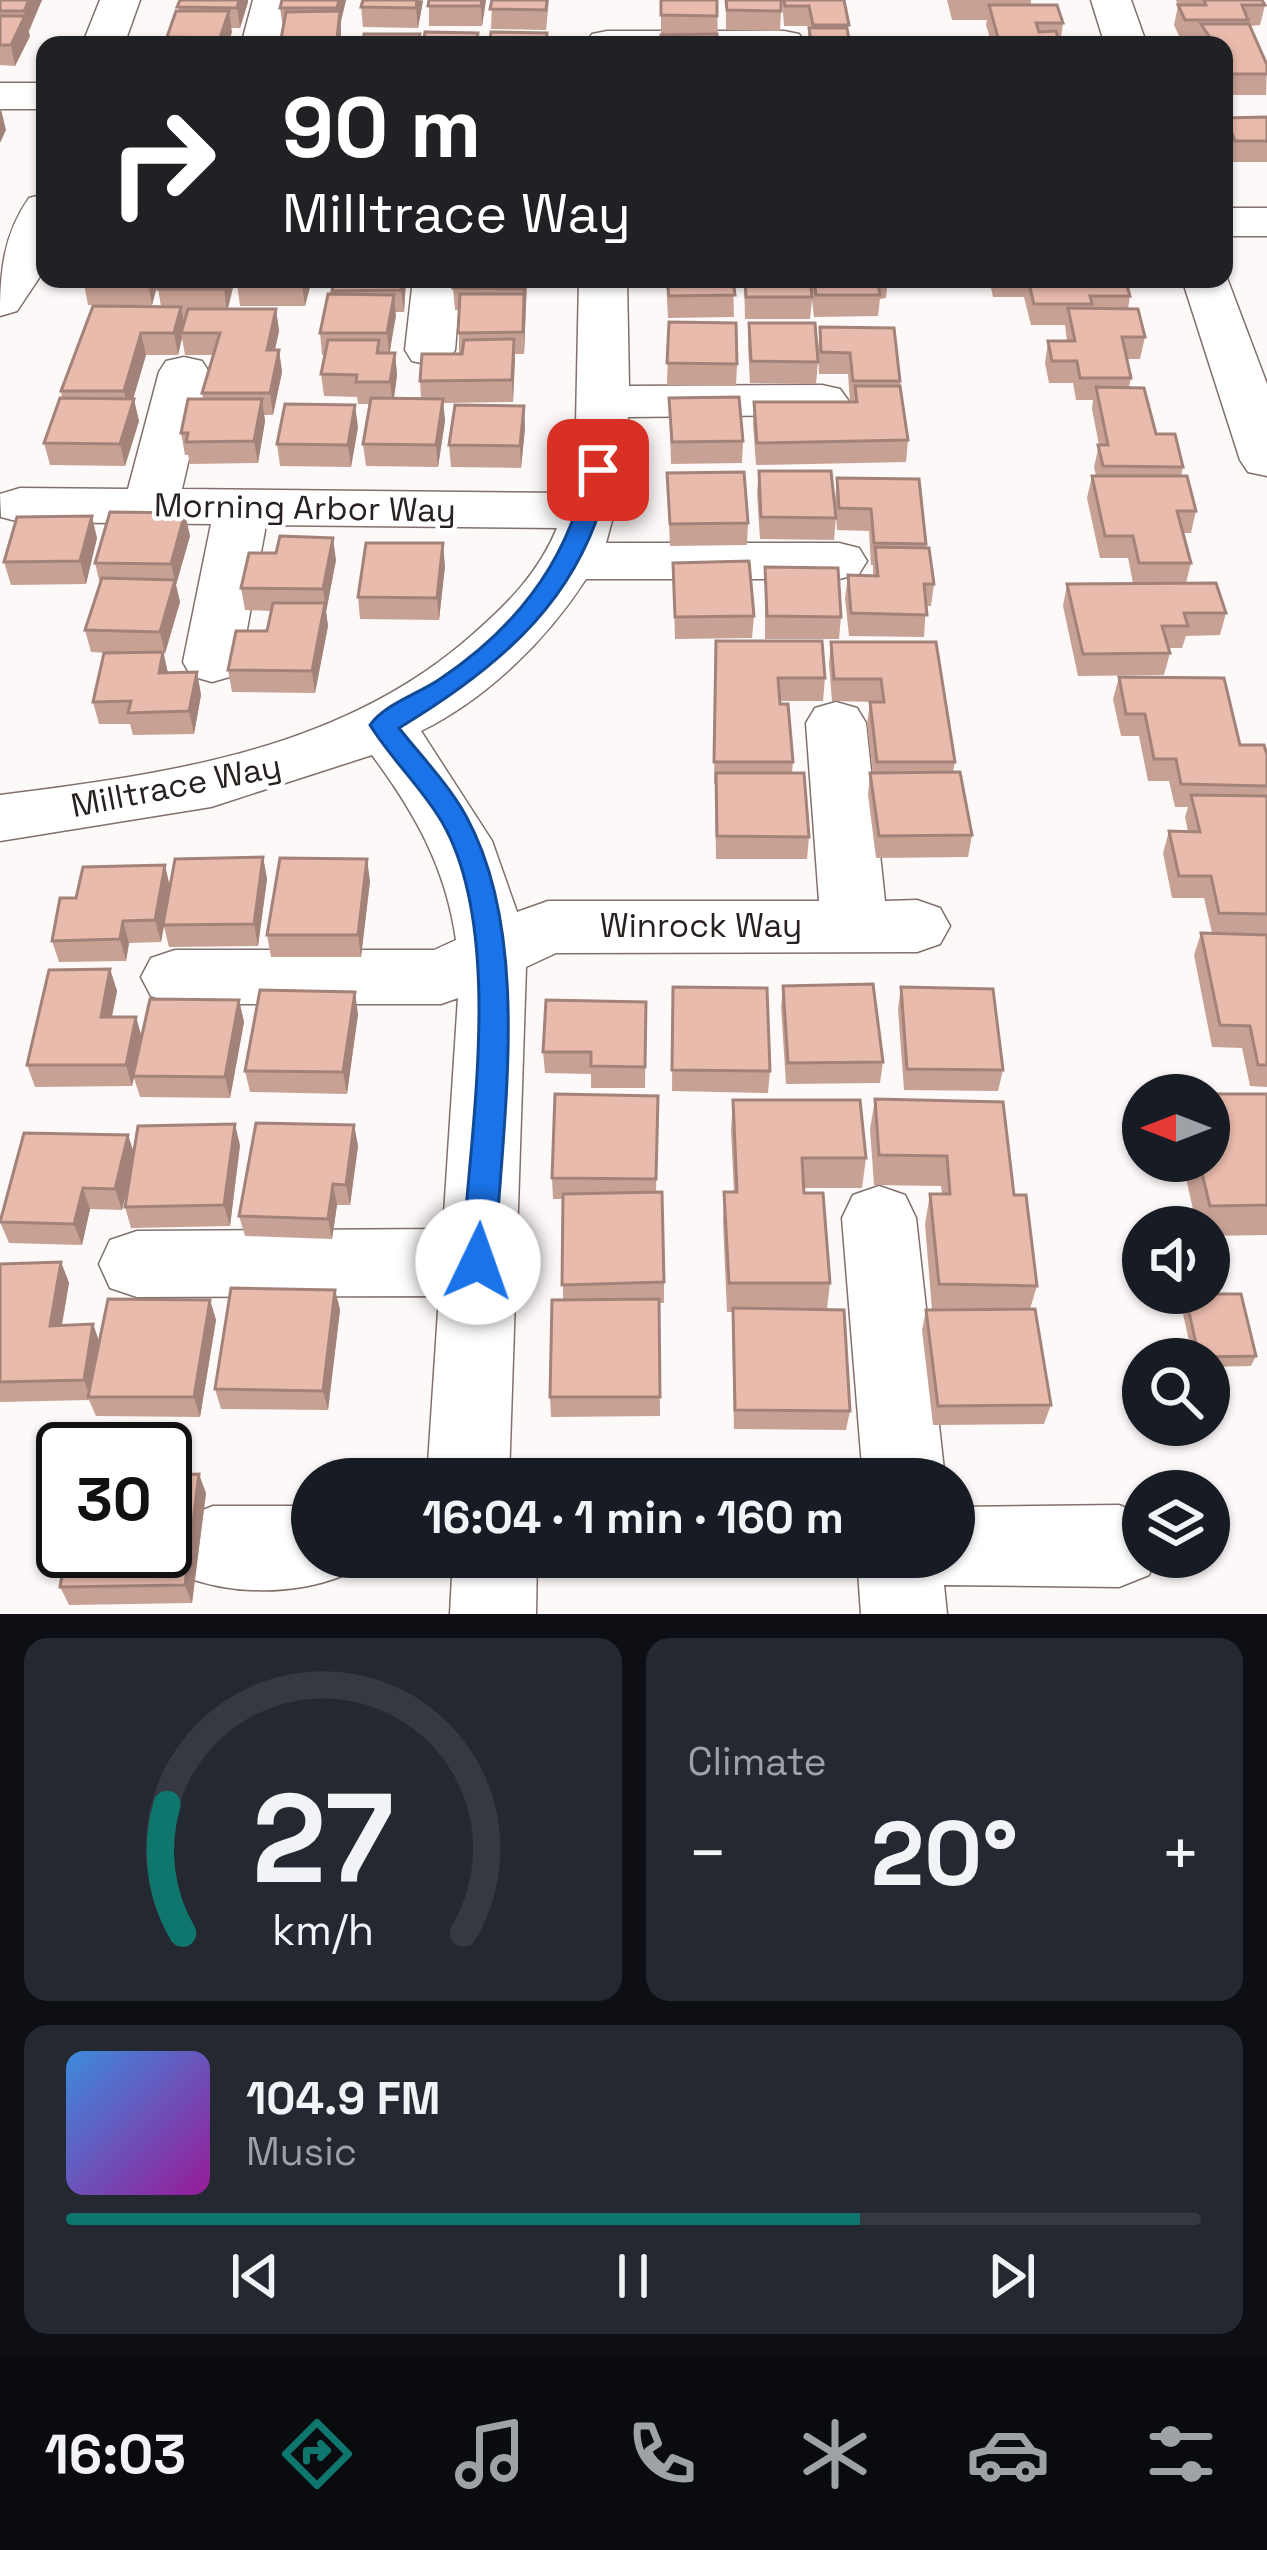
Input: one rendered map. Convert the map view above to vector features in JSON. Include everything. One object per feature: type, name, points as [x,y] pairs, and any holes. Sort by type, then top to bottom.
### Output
[{"type":"street","points":[[107,36],[120,0]]},
{"type":"street","points":[[264,36],[273,0]]},
{"type":"street","points":[[610,36],[618,11],[614,0]]},
{"type":"street","points":[[1111,0],[1123,36]]},
{"type":"street","points":[[0,96],[36,96]]},
{"type":"street","points":[[0,301],[28,219]]},
{"type":"street","points":[[1233,222],[1267,222]]},
{"type":"street","points":[[430,350],[436,288]]},
{"type":"street","points":[[580,536],[600,402],[604,288]]},
{"type":"street","points":[[1209,288],[1267,460]]},
{"type":"street","points":[[151,505],[184,372]]},
{"type":"street","points":[[600,402],[822,400]]},
{"type":"street","name":"Morning Arbor Way","points":[[20,505],[242,508],[838,561]]},
{"type":"street","points":[[212,662],[242,508]]},
{"type":"street","name":"Milltrace Way","points":[[0,818],[224,784],[299,762],[383,725],[450,685],[500,645],[580,536]]},
{"type":"street","name":"Winrock Way","points":[[176,977],[441,977],[548,927],[885,926],[836,723]]},
{"type":"street","points":[[383,725],[454,818],[476,870],[492,957],[469,1458]]},
{"type":"street","points":[[879,1218],[902,1458]]},
{"type":"street","points":[[136,1264],[478,1262]]},
{"type":"street","points":[[975,1548],[1119,1546]]},
{"type":"street","points":[[213,1547],[291,1547]]},
{"type":"street","points":[[493,1614],[495,1578]]},
{"type":"street","points":[[901,1578],[904,1614]]},
{"type":"building","points":[[0,0],[29,0],[24,11],[0,11]]},
{"type":"building","points":[[180,0],[239,0],[237,8],[177,7]]},
{"type":"building","points":[[282,0],[339,0],[337,8],[280,8]]},
{"type":"building","points":[[363,0],[417,0],[416,8],[361,7]]},
{"type":"building","points":[[429,0],[482,0],[481,6],[428,6]]},
{"type":"building","points":[[492,0],[547,0],[546,10],[490,9]]},
{"type":"building","points":[[661,0],[717,0],[717,16],[661,15]]},
{"type":"building","points":[[726,0],[781,0],[781,11],[727,10]]},
{"type":"building","points":[[784,0],[844,0],[849,25],[813,25],[809,6],[785,6]]},
{"type":"building","points":[[1204,0],[1262,0],[1265,5],[1242,5],[1248,20],[1185,20],[1178,5],[1206,5]]},
{"type":"building","points":[[989,5],[1057,5],[1063,23],[1036,23],[1039,32],[1056,31],[1057,36],[998,36]]},
{"type":"building","points":[[176,11],[229,11],[221,36],[167,36]]},
{"type":"building","points":[[340,11],[337,36],[282,36],[286,12]]},
{"type":"building","points":[[0,16],[25,16],[11,45],[0,45]]},
{"type":"building","points":[[1201,24],[1249,24],[1267,74],[1233,74],[1233,36],[1209,36]]},
{"type":"building","points":[[809,28],[847,28],[848,36],[810,36]]},
{"type":"building","points":[[425,32],[478,33],[478,36],[424,36]]},
{"type":"building","points":[[491,32],[547,33],[547,36],[490,36]]},
{"type":"building","points":[[364,34],[420,34],[420,36]]},
{"type":"building","points":[[1267,117],[1267,141],[1235,141],[1233,118]]},
{"type":"building","points":[[332,288],[401,288],[401,290]]},
{"type":"building","points":[[668,288],[734,288],[735,295],[669,296]]},
{"type":"building","points":[[746,288],[811,288],[812,297],[746,297]]},
{"type":"building","points":[[815,288],[879,288],[880,295],[816,295]]},
{"type":"building","points":[[1030,288],[1128,288],[1130,296],[1090,296],[1092,304],[1034,304]]},
{"type":"building","points":[[328,294],[394,295],[387,333],[320,333]]},
{"type":"building","points":[[460,294],[524,294],[523,332],[458,333]]},
{"type":"building","points":[[93,306],[181,307],[174,333],[141,333],[124,391],[61,391]]},
{"type":"building","points":[[1068,308],[1138,309],[1145,337],[1122,337],[1131,378],[1080,378],[1077,361],[1052,361],[1048,341],[1075,341]]},
{"type":"building","points":[[188,309],[276,309],[267,350],[279,350],[270,393],[202,393],[220,333],[181,333]]},
{"type":"building","points":[[669,322],[736,323],[737,364],[667,363]]},
{"type":"building","points":[[749,323],[815,323],[818,362],[751,361]]},
{"type":"building","points":[[820,327],[894,328],[900,381],[853,381],[850,353],[821,352]]},
{"type":"building","points":[[514,339],[512,380],[420,381],[422,354],[462,354],[464,340]]},
{"type":"building","points":[[328,340],[379,340],[377,353],[395,353],[390,382],[356,382],[357,375],[321,374]]},
{"type":"building","points":[[855,386],[900,386],[908,440],[757,443],[754,402],[857,402]]},
{"type":"building","points":[[1096,387],[1144,388],[1156,434],[1175,434],[1183,467],[1103,466],[1098,445],[1108,445]]},
{"type":"building","points":[[739,397],[743,441],[672,442],[669,398]]},
{"type":"building","points":[[60,398],[134,399],[120,444],[44,443]]},
{"type":"building","points":[[371,398],[443,399],[436,445],[363,444]]},
{"type":"building","points":[[188,399],[262,399],[254,441],[186,442],[188,433],[181,433]]},
{"type":"building","points":[[285,404],[355,405],[348,445],[277,444]]},
{"type":"building","points":[[455,405],[524,406],[520,446],[449,445]]},
{"type":"building","points":[[759,471],[831,471],[836,518],[761,517]]},
{"type":"building","points":[[744,472],[748,523],[670,524],[667,473]]},
{"type":"building","points":[[1092,476],[1187,476],[1196,511],[1177,511],[1191,563],[1139,563],[1133,536],[1105,536]]},
{"type":"building","points":[[837,478],[919,479],[926,544],[874,543],[871,509],[839,508]]},
{"type":"building","points":[[110,512],[185,513],[171,564],[95,563]]},
{"type":"building","points":[[92,516],[80,561],[4,562],[17,517]]},
{"type":"building","points":[[280,536],[333,538],[323,589],[241,588],[249,553],[276,553]]},
{"type":"building","points":[[366,543],[443,543],[437,598],[358,597]]},
{"type":"building","points":[[875,547],[929,548],[934,584],[924,584],[927,615],[851,613],[848,575],[878,576]]},
{"type":"building","points":[[749,561],[754,616],[675,617],[673,563]]},
{"type":"building","points":[[765,567],[838,568],[841,617],[767,616]]},
{"type":"building","points":[[102,578],[175,580],[160,632],[85,630]]},
{"type":"building","points":[[1216,583],[1226,613],[1184,613],[1188,626],[1162,626],[1170,653],[1083,654],[1067,584]]},
{"type":"building","points":[[273,603],[325,603],[312,671],[228,670],[236,631],[267,631]]},
{"type":"building","points":[[716,641],[822,641],[825,678],[778,678],[780,704],[788,704],[793,762],[714,762]]},
{"type":"building","points":[[831,642],[936,642],[955,762],[877,762],[870,702],[884,702],[881,679],[834,679]]},
{"type":"building","points":[[163,652],[159,673],[197,672],[189,711],[128,713],[131,701],[93,702],[104,653]]},
{"type":"building","points":[[1119,677],[1224,678],[1240,745],[1264,745],[1267,786],[1181,784],[1176,759],[1154,759],[1145,714],[1126,714]]},
{"type":"building","points":[[960,772],[972,835],[879,836],[870,773]]},
{"type":"building","points":[[716,773],[804,773],[809,837],[717,836]]},
{"type":"building","points":[[1191,795],[1267,796],[1267,914],[1219,913],[1211,876],[1179,876],[1169,831],[1200,832]]},
{"type":"building","points":[[263,857],[254,924],[163,925],[175,859]]},
{"type":"building","points":[[280,858],[367,859],[358,935],[267,935]]},
{"type":"building","points":[[165,865],[155,920],[123,921],[120,939],[52,941],[60,898],[76,898],[83,867]]},
{"type":"building","points":[[1201,933],[1267,935],[1267,1065],[1258,1065],[1250,1026],[1220,1025]]},
{"type":"building","points":[[110,969],[101,1017],[136,1017],[126,1065],[27,1065],[49,970]]},
{"type":"building","points":[[873,984],[883,1062],[788,1063],[783,986]]},
{"type":"building","points":[[673,987],[767,988],[770,1071],[672,1070]]},
{"type":"building","points":[[901,987],[993,989],[1003,1070],[907,1069]]},
{"type":"building","points":[[260,990],[355,992],[343,1072],[245,1071]]},
{"type":"building","points":[[150,999],[239,1000],[225,1077],[133,1076]]},
{"type":"building","points":[[546,1000],[646,1002],[645,1067],[591,1066],[591,1052],[543,1052]]},
{"type":"building","points":[[555,1094],[658,1096],[656,1179],[552,1178]]},
{"type":"building","points":[[1230,1094],[1267,1094],[1267,1205],[1210,1206],[1204,1182],[1230,1182]]},
{"type":"building","points":[[875,1099],[1003,1102],[1014,1195],[1026,1195],[1037,1286],[939,1284],[930,1194],[950,1194],[947,1156],[879,1155]]},
{"type":"building","points":[[733,1100],[860,1100],[866,1158],[802,1158],[804,1193],[823,1193],[830,1283],[729,1283],[724,1192],[737,1192]]},
{"type":"building","points":[[256,1123],[354,1125],[346,1185],[333,1184],[328,1219],[239,1216]]},
{"type":"building","points":[[235,1124],[224,1205],[125,1207],[138,1126]]},
{"type":"building","points":[[24,1133],[128,1135],[115,1189],[83,1188],[74,1224],[0,1222]]},
{"type":"building","points":[[662,1192],[664,1282],[562,1285],[563,1194]]},
{"type":"building","points":[[61,1262],[50,1326],[93,1324],[84,1380],[0,1382],[0,1264]]},
{"type":"building","points":[[231,1288],[335,1290],[323,1391],[215,1389]]},
{"type":"building","points":[[1230,1294],[1241,1294],[1256,1356],[1230,1356],[1230,1338],[1195,1338],[1189,1314],[1230,1314]]},
{"type":"building","points":[[108,1299],[210,1300],[194,1397],[88,1397]]},
{"type":"building","points":[[659,1299],[660,1397],[550,1397],[552,1300]]},
{"type":"building","points":[[733,1308],[844,1310],[850,1411],[735,1410]]},
{"type":"building","points":[[1035,1309],[1051,1405],[938,1406],[926,1310]]},
{"type":"building","points":[[192,1474],[199,1474],[192,1530]]},
{"type":"building","points":[[62,1578],[186,1578],[185,1585],[60,1587]]},
{"type":"route","points":[[478,1262],[493,976],[490,926],[476,870],[454,818],[383,725],[450,685],[500,645],[540,604],[569,561],[590,511],[598,470]]}]
